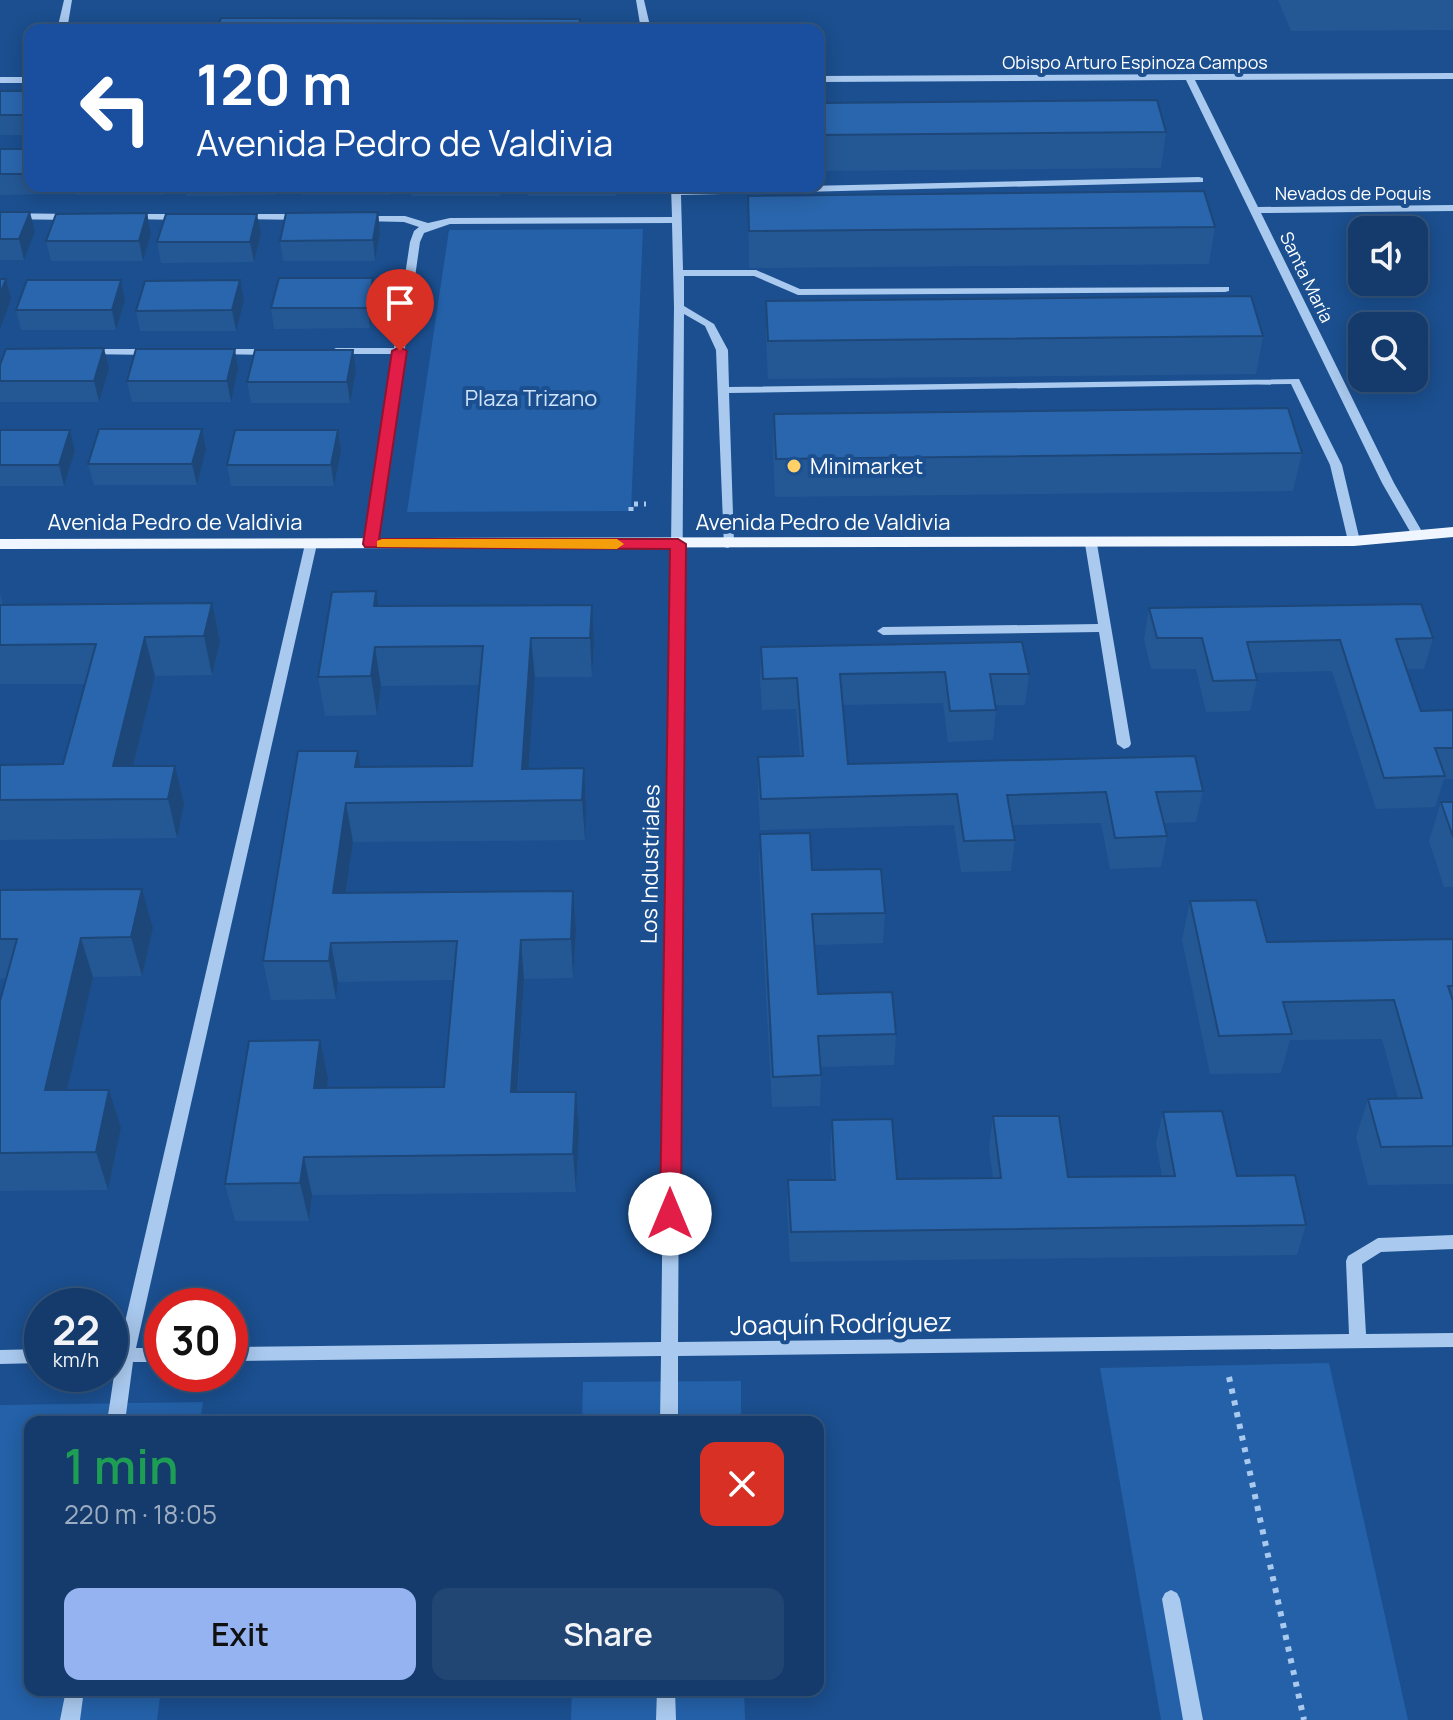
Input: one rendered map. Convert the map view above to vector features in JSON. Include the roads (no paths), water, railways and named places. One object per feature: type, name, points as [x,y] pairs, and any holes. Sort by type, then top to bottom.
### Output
[{"type":"main road","name":"Avenida Pedro de Valdivia","points":[[0,544],[1091,544],[1354,541],[1453,532]]},
{"type":"street","points":[[63,24],[68,0]]},
{"type":"street","points":[[640,0],[645,24]]},
{"type":"street","name":"Obispo Arturo Espinoza Campos","points":[[824,79],[1453,76]]},
{"type":"street","name":"Santa María","points":[[1189,77],[1388,483],[1418,535]]},
{"type":"street","points":[[0,80],[24,80]]},
{"type":"street","points":[[824,186],[1199,180]]},
{"type":"street","name":"Los Industriales","points":[[669,1416],[678,544],[677,192]]},
{"type":"street","name":"Nevados de Poquis","points":[[1254,210],[1453,208]]},
{"type":"street","points":[[0,216],[78,217]]},
{"type":"street","points":[[109,217],[203,217]]},
{"type":"street","points":[[235,217],[313,217]]},
{"type":"street","points":[[344,218],[391,218],[428,226]]},
{"type":"street","points":[[371,544],[419,231],[450,221],[678,220]]},
{"type":"street","points":[[679,273],[756,273],[798,292],[1225,289]]},
{"type":"street","points":[[679,307],[709,324],[722,350],[728,544]]},
{"type":"street","points":[[320,351],[400,351]]},
{"type":"street","points":[[80,352],[160,352]]},
{"type":"street","points":[[208,352],[288,352]]},
{"type":"street","points":[[725,390],[1295,381],[1336,465],[1354,541]]},
{"type":"street","points":[[128,1313],[311,544]]},
{"type":"street","points":[[1091,544],[1124,744]]},
{"type":"street","points":[[883,631],[1103,628]]},
{"type":"street","points":[[1358,1341],[1354,1261],[1378,1245],[1453,1242]]},
{"type":"street","name":"Joaquín Rodríguez","points":[[248,1354],[1453,1340]]},
{"type":"street","points":[[0,1357],[24,1356]]},
{"type":"street","points":[[116,1416],[117,1392]]},
{"type":"street","points":[[1171,1599],[1193,1720]]},
{"type":"street","points":[[70,1720],[74,1696]]},
{"type":"street","points":[[666,1696],[666,1720]]},
{"type":"place","name":"Minimarket","points":[[794,466]]},
{"type":"park label","name":"Plaza Trizano","points":[[531,398]]}]
